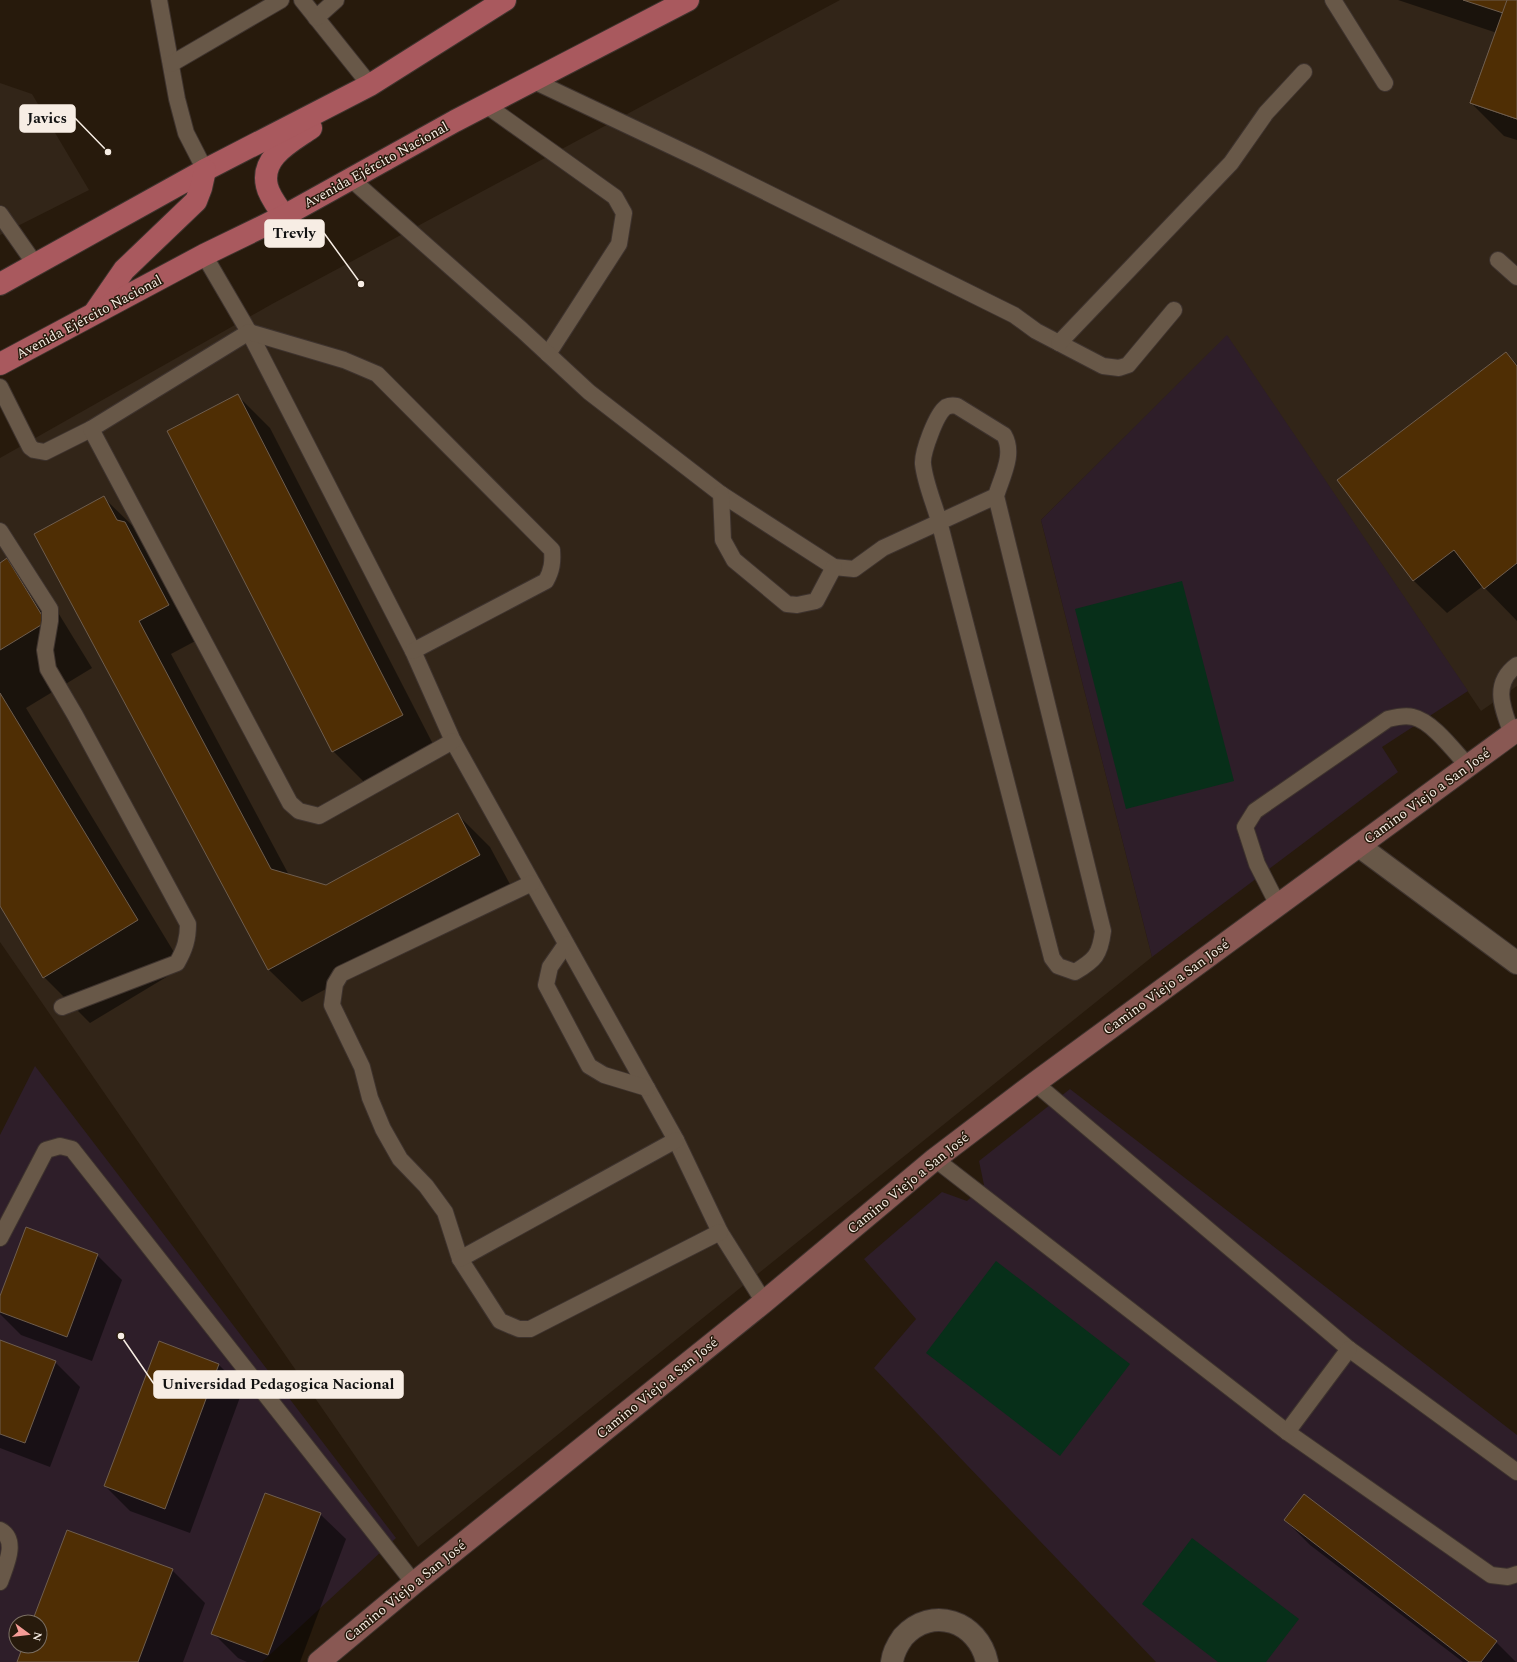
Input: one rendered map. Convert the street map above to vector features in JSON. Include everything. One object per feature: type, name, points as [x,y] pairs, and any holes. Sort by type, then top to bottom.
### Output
[{"type":"main road","points":[[284,216],[267,187],[267,168],[274,154],[370,84],[503,0]]},
{"type":"main road","name":"Avenida Ejército Nacional","points":[[0,364],[204,255],[284,216],[486,105],[688,0]]},
{"type":"main road","points":[[0,284],[205,170],[370,84]]},
{"type":"main road","points":[[93,315],[124,270],[196,201],[205,170]]},
{"type":"street","name":"Camino Viejo a San José","points":[[319,1662],[414,1583],[764,1302],[935,1159],[1035,1083],[1514,732]]},
{"type":"street","points":[[1359,846],[1517,963]]},
{"type":"street","points":[[892,1662],[898,1643],[910,1630],[924,1622],[940,1620],[957,1623],[971,1632],[982,1645],[987,1662]]},
{"type":"lane","points":[[159,0],[177,99],[186,133],[205,170]]},
{"type":"lane","points":[[171,64],[281,0]]},
{"type":"lane","points":[[302,0],[370,84]]},
{"type":"lane","points":[[316,18],[336,0]]},
{"type":"lane","points":[[1333,0],[1385,83]]},
{"type":"lane","points":[[1059,343],[1231,163],[1266,113],[1304,72]]},
{"type":"lane","points":[[534,81],[701,160],[1014,316],[1036,331],[1103,366],[1119,368],[1128,365],[1174,310]]},
{"type":"lane","points":[[486,105],[615,197],[624,213],[619,244],[548,354]]},
{"type":"lane","points":[[351,179],[589,392],[721,494],[834,567],[854,569],[883,548],[996,496]]},
{"type":"lane","points":[[0,214],[35,264]]},
{"type":"lane","points":[[204,255],[249,332],[413,651],[453,741],[676,1140],[720,1232],[764,1302]]},
{"type":"lane","points":[[1498,260],[1517,277]]},
{"type":"lane","points":[[0,387],[30,447],[34,450],[45,452],[91,429],[249,332],[344,360],[378,374],[552,550],[553,560],[551,572],[546,581],[413,651]]},
{"type":"lane","points":[[951,405],[957,406],[1004,435],[1007,440],[1009,455],[996,496],[1103,931],[1098,955],[1092,962],[1075,972],[1058,966],[1052,958],[923,463],[925,451],[940,413],[951,405]]},
{"type":"lane","points":[[91,429],[290,804],[299,811],[319,816],[453,741]]},
{"type":"lane","points":[[721,494],[723,540],[734,560],[787,604],[802,605],[816,601],[834,567]]},
{"type":"lane","points":[[0,531],[50,609],[50,621],[45,650],[48,668],[188,924],[186,944],[177,963],[62,1007]]},
{"type":"lane","points":[[1514,732],[1500,702],[1504,681],[1509,670],[1517,664]]},
{"type":"lane","points":[[1278,905],[1257,864],[1246,827],[1255,811],[1388,719],[1400,716],[1413,717],[1428,724],[1468,766]]},
{"type":"lane","points":[[532,883],[341,974],[334,984],[332,1005],[362,1067],[370,1098],[383,1129],[400,1159],[426,1186],[445,1212],[460,1259],[500,1321],[519,1329],[530,1329],[720,1232]]},
{"type":"lane","points":[[566,944],[550,967],[546,985],[589,1066],[604,1076],[647,1088]]},
{"type":"lane","points":[[1035,1083],[1349,1350],[1517,1472]]},
{"type":"lane","points":[[460,1259],[676,1140]]},
{"type":"lane","points":[[0,1238],[46,1150],[60,1146],[72,1149],[414,1583]]},
{"type":"lane","points":[[935,1159],[1287,1432],[1491,1574],[1508,1578],[1517,1574]]},
{"type":"lane","points":[[1287,1432],[1349,1350]]},
{"type":"lane","points":[[0,1530],[8,1538],[10,1549],[0,1582]]},
{"type":"shaded area","points":[[840,0],[1517,0],[1517,686],[1481,711],[1227,336],[1041,520],[1152,957],[418,1547],[0,942],[0,458],[272,304]]},
{"type":"shaded area","points":[[0,83],[32,94],[89,190],[0,235]]},
{"type":"shaded area","points":[[1227,335],[1468,691],[1382,747],[1398,772],[1152,957],[1041,520]]},
{"type":"shaded area","points":[[35,1066],[396,1538],[262,1662],[0,1662],[0,1135]]},
{"type":"shaded area","points":[[1070,1089],[1517,1435],[1517,1662],[1156,1662],[874,1368],[916,1319],[864,1259],[942,1192],[967,1201],[984,1185],[979,1161]]},
{"type":"green space","points":[[1182,581],[1234,781],[1126,809],[1075,609]]},
{"type":"green space","points":[[996,1261],[1130,1364],[1060,1456],[926,1353]]},
{"type":"green space","points":[[1192,1538],[1299,1619],[1266,1662],[1218,1662],[1142,1604]]},
{"type":"building","points":[[1463,0],[1517,0],[1517,119],[1470,103],[1503,13]]},
{"type":"building","points":[[1507,0],[1517,0],[1517,119],[1470,103]]},
{"type":"building","points":[[1506,352],[1517,366],[1517,563],[1484,589],[1454,550],[1413,581],[1337,480]]},
{"type":"building","points":[[238,394],[403,715],[332,752],[167,431]]},
{"type":"building","points":[[104,496],[117,520],[125,522],[169,605],[139,621],[271,869],[326,885],[458,813],[480,855],[268,970],[34,534]]},
{"type":"building","points":[[7,558],[46,622],[0,650],[0,563]]},
{"type":"building","points":[[0,693],[138,920],[43,978],[0,906]]},
{"type":"building","points":[[26,1227],[98,1254],[67,1337],[0,1312],[0,1296]]},
{"type":"building","points":[[0,1340],[56,1361],[25,1443],[0,1434]]},
{"type":"building","points":[[159,1341],[219,1364],[165,1509],[104,1486]]},
{"type":"building","points":[[265,1493],[321,1513],[268,1655],[211,1634]]},
{"type":"building","points":[[1304,1494],[1497,1641],[1481,1662],[1469,1662],[1284,1520]]},
{"type":"building","points":[[67,1530],[173,1569],[138,1662],[17,1662],[20,1654],[48,1654],[48,1614],[35,1614]]},
{"type":"place","name":"Javics","points":[[108,152]]},
{"type":"place","name":"Trevly","points":[[361,284]]},
{"type":"place","name":"Universidad Pedagogica Nacional","points":[[121,1336]]}]
